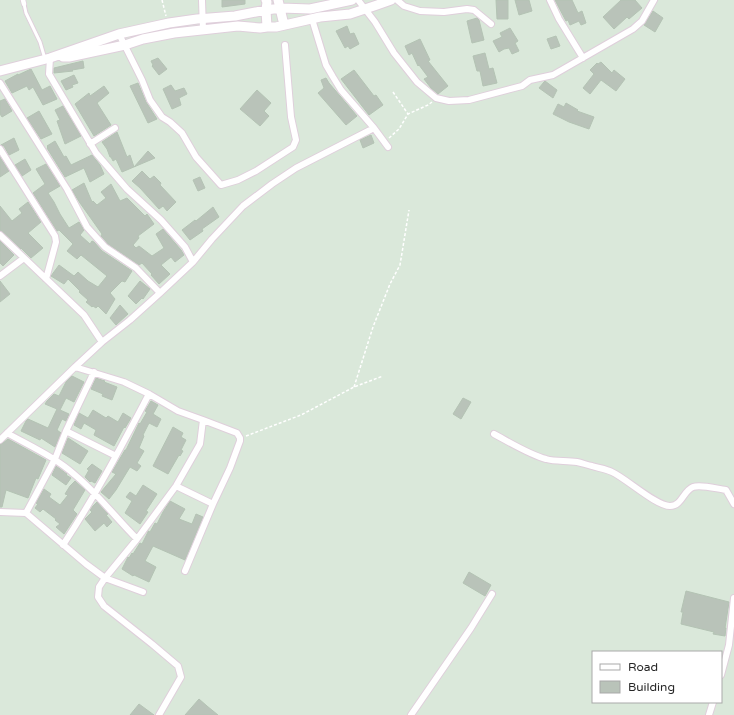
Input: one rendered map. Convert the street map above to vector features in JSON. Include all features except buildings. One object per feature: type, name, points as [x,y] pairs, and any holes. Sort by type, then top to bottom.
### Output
[{"type":"main road","points":[[0,71],[47,58],[119,34],[168,24],[235,16],[266,5],[280,4],[310,9],[352,0]]},
{"type":"main road","points":[[47,58],[69,57],[174,33],[238,26],[260,28],[276,27],[320,17],[350,14],[391,0]]},
{"type":"main road","points":[[280,4],[284,25]]},
{"type":"main road","points":[[266,5],[267,27]]},
{"type":"street","points":[[202,0],[203,30]]},
{"type":"street","points":[[358,0],[375,22],[394,53],[417,82],[436,98],[449,101],[469,100],[522,86],[530,80],[553,75],[633,29],[642,21],[654,0]]},
{"type":"street","points":[[397,0],[404,6],[420,11],[444,12],[467,9],[474,10],[491,24]]},
{"type":"street","points":[[550,0],[559,19],[583,58]]},
{"type":"street","points":[[312,19],[326,65],[341,90],[374,128],[386,145]]},
{"type":"street","points":[[119,34],[142,80],[150,100],[162,117],[182,132],[196,157],[221,185],[238,180],[256,171],[293,147],[296,140],[291,117],[285,45]]},
{"type":"street","points":[[47,58],[50,74],[96,153],[128,189],[161,220],[185,247],[193,262]]},
{"type":"street","points":[[0,83],[67,189],[87,227],[105,247],[136,268],[160,293]]},
{"type":"street","points":[[90,144],[115,128]]},
{"type":"street","points":[[0,440],[102,342],[130,320],[193,262],[243,206],[296,168],[374,128]]},
{"type":"street","points":[[0,149],[55,236],[56,242],[46,279]]},
{"type":"street","points":[[0,235],[84,315],[102,342]]},
{"type":"street","points":[[0,276],[24,258]]},
{"type":"street","points":[[75,367],[124,382],[149,394],[178,411],[237,433],[240,438],[230,468],[185,571]]},
{"type":"street","points":[[26,513],[55,459],[66,431],[94,372]]},
{"type":"street","points":[[63,545],[95,494],[149,394]]},
{"type":"street","points":[[159,715],[181,677],[178,666],[104,606],[98,596],[99,587],[176,486],[200,444],[204,420]]},
{"type":"street","points":[[66,431],[116,456]]},
{"type":"street","points":[[7,433],[55,459],[75,475],[137,539]]},
{"type":"street","points":[[494,434],[541,458],[556,461],[577,462],[610,471],[652,498],[669,506],[676,504],[692,487],[696,486],[726,490],[734,504]]},
{"type":"street","points":[[176,486],[214,504]]},
{"type":"street","points":[[0,512],[26,513],[86,564],[106,578],[143,592]]},
{"type":"street","points":[[411,715],[471,628],[492,594]]},
{"type":"street","points":[[722,671],[729,645],[734,598]]},
{"type":"street","points":[[709,715],[713,703]]},
{"type":"lane","points":[[23,2],[26,13],[47,58]]},
{"type":"path","points":[[162,0],[168,24]]},
{"type":"path","points":[[393,92],[408,114]]},
{"type":"path","points":[[386,145],[399,129],[408,114],[428,105],[436,98]]},
{"type":"path","points":[[354,387],[379,313],[390,284],[400,265],[409,210]]},
{"type":"path","points":[[240,438],[301,415],[354,387],[383,376]]}]
